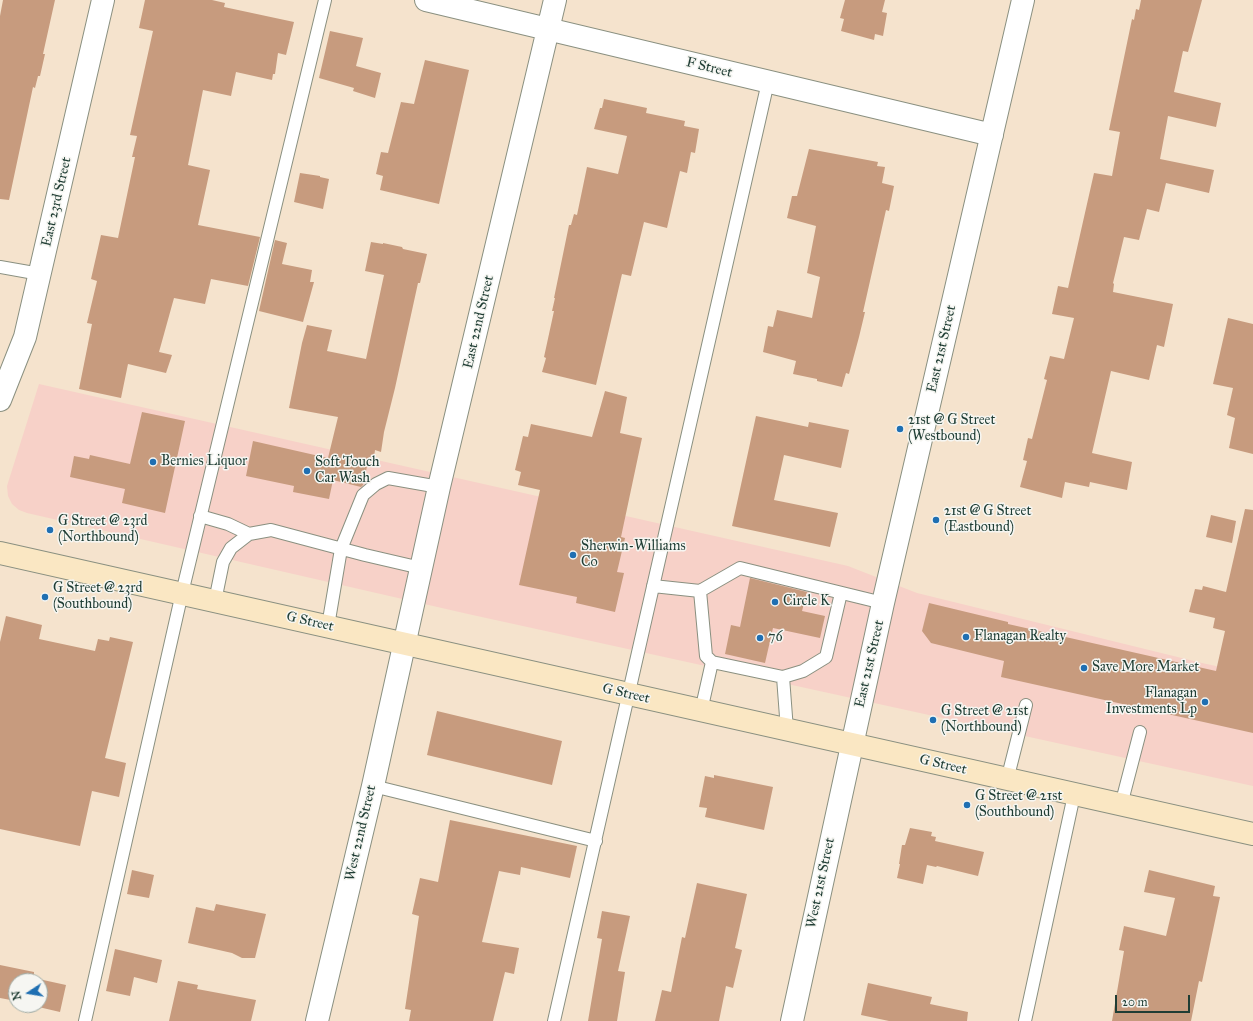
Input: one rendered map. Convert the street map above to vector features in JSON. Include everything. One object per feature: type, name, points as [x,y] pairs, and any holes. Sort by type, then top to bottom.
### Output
[{"type":"main road","name":"G Street","points":[[0,554],[328,626],[1007,780],[1253,834]]},
{"type":"street","name":"East 23rd Street","points":[[0,400],[25,337],[103,0]]},
{"type":"street","name":"F Street","points":[[426,0],[992,135]]},
{"type":"street","name":"East 22nd Street","points":[[404,644],[439,487],[555,0]]},
{"type":"street","name":"East 21st Street","points":[[852,744],[1022,0]]},
{"type":"street","name":"West 22nd Street","points":[[317,1021],[373,786],[404,644]]},
{"type":"street","name":"West 21st Street","points":[[792,1021],[852,744]]},
{"type":"lane","points":[[85,1021],[200,516],[325,0]]},
{"type":"lane","points":[[554,1021],[768,82]]},
{"type":"lane","points":[[0,267],[40,274]]},
{"type":"lane","points":[[328,626],[341,549],[363,495],[376,484],[388,478],[439,487]]},
{"type":"lane","points":[[200,516],[228,524],[249,534]]},
{"type":"lane","points":[[215,601],[223,562],[230,548],[249,534],[271,530],[341,549],[421,568]]},
{"type":"lane","points":[[653,586],[700,591],[740,568],[883,603]]},
{"type":"lane","points":[[700,591],[706,656],[712,662],[783,677],[803,671],[826,657],[842,593]]},
{"type":"lane","points":[[701,711],[712,662]]},
{"type":"lane","points":[[783,677],[788,730]]},
{"type":"lane","points":[[1007,780],[1026,705]]},
{"type":"lane","points":[[1121,805],[1140,732]]},
{"type":"lane","points":[[373,786],[596,841]]},
{"type":"lane","points":[[1025,1021],[1074,795]]},
{"type":"shaded area","points":[[39,384],[848,566],[917,593],[1202,663],[1253,674],[1253,786],[468,614],[27,513],[19,510],[12,504],[8,496],[7,486]]},
{"type":"building","points":[[3,0],[55,0],[43,54],[45,54],[40,76],[38,76],[35,88],[33,87],[9,200],[0,199],[0,16]]},
{"type":"building","points":[[145,0],[212,0],[225,3],[224,7],[294,22],[286,55],[278,53],[275,74],[273,74],[272,80],[236,72],[231,96],[203,90],[188,165],[210,170],[198,225],[260,237],[248,286],[211,279],[205,304],[174,298],[159,352],[172,355],[166,373],[128,364],[121,398],[79,389],[92,324],[87,323],[97,281],[91,279],[101,235],[118,238],[135,157],[132,157],[137,136],[130,135],[153,31],[139,28]]},
{"type":"building","points":[[845,0],[885,0],[882,12],[887,13],[883,36],[875,34],[874,40],[841,31],[844,19],[840,18]]},
{"type":"building","points":[[1141,0],[1202,0],[1188,52],[1183,51],[1174,92],[1221,103],[1216,127],[1168,116],[1160,159],[1214,170],[1209,193],[1166,183],[1159,212],[1147,209],[1139,240],[1124,237],[1113,283],[1113,292],[1173,304],[1164,347],[1157,345],[1149,380],[1111,371],[1092,453],[1132,462],[1127,490],[1090,482],[1089,487],[1065,482],[1062,498],[1020,487],[1027,461],[1023,460],[1028,438],[1032,439],[1047,380],[1044,379],[1050,356],[1064,359],[1074,318],[1052,314],[1058,286],[1068,288],[1094,173],[1112,176],[1120,132],[1109,130],[1132,19],[1134,20],[1136,9],[1139,10]]},
{"type":"building","points":[[330,31],[363,38],[356,66],[381,73],[375,98],[353,91],[354,88],[319,78]]},
{"type":"building","points":[[425,60],[469,70],[439,204],[380,190],[383,176],[376,174],[381,152],[388,153],[401,102],[414,104]]},
{"type":"building","points":[[604,99],[647,108],[646,113],[685,121],[684,126],[699,129],[695,153],[691,152],[687,173],[680,171],[667,228],[644,222],[631,276],[622,274],[596,385],[542,372],[546,358],[544,357],[554,311],[552,311],[554,298],[569,225],[571,225],[574,214],[577,215],[587,167],[618,174],[627,136],[594,129]]},
{"type":"building","points":[[809,149],[878,162],[877,166],[885,167],[882,183],[894,186],[889,211],[886,210],[863,312],[865,312],[859,337],[849,374],[846,373],[842,387],[817,381],[817,379],[793,374],[796,361],[763,352],[768,326],[773,327],[777,310],[812,318],[820,277],[807,273],[816,226],[787,218],[792,196],[797,196]]},
{"type":"building","points":[[300,173],[329,179],[323,209],[294,202]]},
{"type":"building","points":[[275,240],[287,243],[282,264],[312,270],[310,282],[314,282],[303,322],[259,311]]},
{"type":"building","points":[[371,242],[402,247],[403,249],[427,254],[420,283],[418,283],[384,432],[381,452],[375,450],[374,458],[369,457],[363,485],[361,487],[333,480],[329,499],[293,492],[294,486],[246,476],[253,441],[328,458],[338,417],[289,408],[307,325],[332,330],[327,351],[366,359],[384,275],[365,271]]},
{"type":"building","points":[[1228,318],[1253,324],[1253,454],[1229,448],[1235,418],[1227,415],[1233,388],[1213,384]]},
{"type":"building","points":[[605,391],[627,397],[620,433],[642,438],[621,537],[625,538],[617,572],[624,573],[615,612],[576,603],[577,597],[519,585],[540,490],[518,485],[521,472],[515,470],[523,436],[528,437],[531,424],[592,437]]},
{"type":"building","points":[[142,412],[185,421],[165,513],[122,503],[125,489],[70,477],[74,456],[89,459],[90,455],[130,464]]},
{"type":"building","points":[[756,416],[808,427],[809,422],[849,430],[841,468],[784,455],[774,500],[838,513],[830,547],[732,526]]},
{"type":"building","points":[[1245,509],[1253,510],[1253,733],[1001,677],[1004,661],[931,643],[922,631],[929,603],[1008,622],[1008,624],[1216,671],[1225,631],[1213,628],[1215,618],[1189,612],[1195,589],[1202,590],[1203,586],[1226,592]]},
{"type":"building","points":[[1211,515],[1236,521],[1232,543],[1206,537]]},
{"type":"building","points":[[750,578],[807,592],[802,611],[825,616],[820,638],[773,628],[765,663],[725,654],[731,625],[740,627]]},
{"type":"building","points":[[6,616],[42,625],[39,639],[95,651],[98,639],[109,641],[110,637],[133,642],[105,758],[126,763],[119,797],[92,791],[80,846],[0,829],[0,642]]},
{"type":"building","points":[[437,711],[562,741],[552,785],[427,755]]},
{"type":"building","points":[[714,775],[773,787],[764,830],[705,817],[707,808],[699,807],[705,776],[714,778]]},
{"type":"building","points":[[450,820],[577,846],[570,878],[521,867],[520,875],[499,871],[482,942],[519,948],[514,974],[505,972],[493,1021],[409,1021],[411,1010],[405,1009],[419,916],[412,914],[420,878],[438,882]]},
{"type":"building","points":[[910,828],[932,832],[931,836],[936,837],[935,841],[984,852],[978,876],[927,865],[923,884],[897,878],[902,845],[905,845]]},
{"type":"building","points":[[132,870],[154,875],[149,898],[127,894]]},
{"type":"building","points":[[1149,870],[1215,886],[1213,896],[1220,897],[1202,982],[1199,981],[1191,1021],[1112,1021],[1124,951],[1119,950],[1124,926],[1166,936],[1175,898],[1144,892]]},
{"type":"building","points":[[697,883],[747,894],[735,948],[742,950],[733,988],[726,986],[719,1021],[655,1021],[662,990],[671,992],[682,937],[685,938]]},
{"type":"building","points":[[216,904],[266,914],[255,958],[242,958],[232,953],[188,943],[196,907],[214,911]]},
{"type":"building","points":[[602,911],[630,916],[618,971],[625,972],[617,1021],[588,1021],[602,939],[597,938]]},
{"type":"building","points":[[115,949],[162,960],[157,983],[134,977],[130,996],[106,991]]},
{"type":"building","points":[[0,965],[34,972],[8,973],[8,1000],[0,998]]},
{"type":"building","points":[[48,981],[66,985],[60,1012],[48,1009]]},
{"type":"building","points":[[178,981],[198,985],[197,989],[256,1000],[251,1021],[169,1021]]},
{"type":"building","points":[[868,983],[932,997],[930,1004],[968,1012],[967,1021],[889,1021],[861,1015]]},
{"type":"place","name":"21st @ G Street (Westbound)","points":[[900,429]]},
{"type":"place","name":"Bernies Liquor","points":[[153,462]]},
{"type":"place","name":"Soft Touch Car Wash","points":[[307,471]]},
{"type":"place","name":"21st @ G Street (Eastbound)","points":[[936,520]]},
{"type":"place","name":"G Street @ 23rd (Northbound)","points":[[50,530]]},
{"type":"place","name":"Sherwin-Williams Co","points":[[573,555]]},
{"type":"place","name":"G Street @ 23rd (Southbound)","points":[[45,597]]},
{"type":"place","name":"Circle K","points":[[775,602]]},
{"type":"place","name":"Flanagan Realty","points":[[966,637]]},
{"type":"place","name":"76","points":[[760,638]]},
{"type":"place","name":"Save More Market","points":[[1084,668]]},
{"type":"place","name":"Flanagan Investments Lp","points":[[1205,702]]},
{"type":"place","name":"G Street @ 21st (Northbound)","points":[[933,720]]},
{"type":"place","name":"G Street @ 21st (Southbound)","points":[[967,805]]}]
